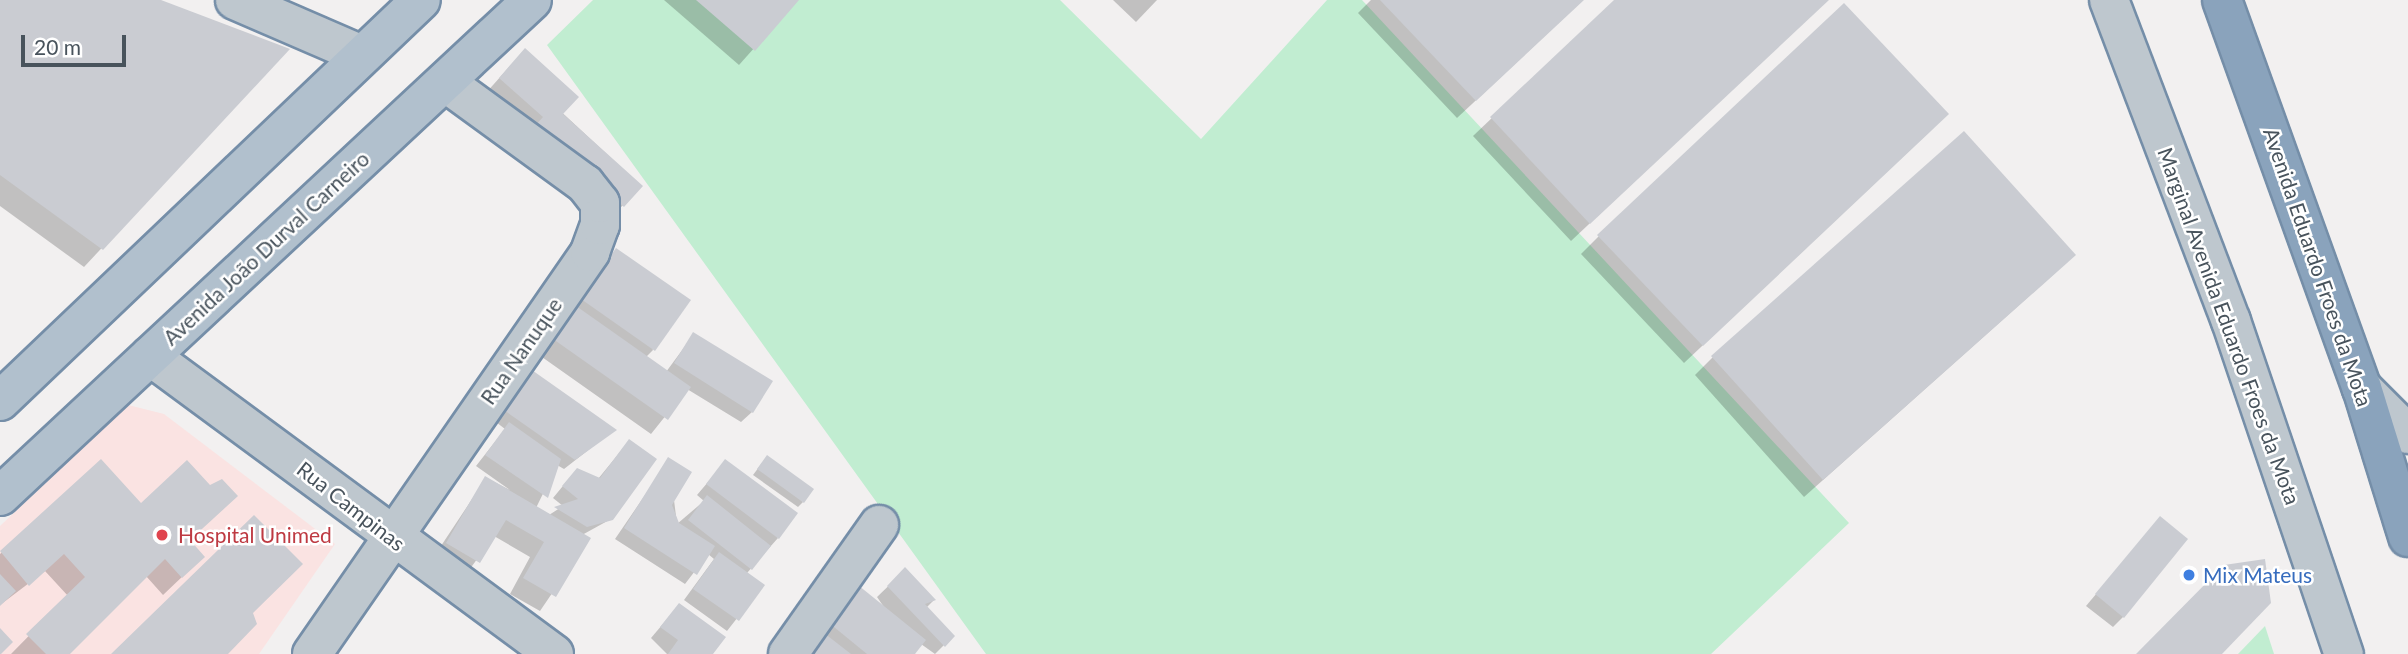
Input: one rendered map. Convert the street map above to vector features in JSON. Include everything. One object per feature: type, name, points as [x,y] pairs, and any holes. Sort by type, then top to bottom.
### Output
[{"type":"highway","name":"Avenida Eduardo Froes da Mota","points":[[2221,0],[2362,388],[2408,537]]},
{"type":"main road","points":[[0,401],[421,0]]},
{"type":"main road","name":"Avenida João Durval Carneiro","points":[[0,496],[532,0]]},
{"type":"street","points":[[235,0],[362,55]]},
{"type":"street","name":"Marginal Avenida Eduardo Froes da Mota","points":[[2109,0],[2231,321],[2344,654]]},
{"type":"street","name":"Rua Nanuque","points":[[312,654],[590,252],[600,225],[600,203],[585,184],[445,82]]},
{"type":"street","name":"Rua Campinas","points":[[150,356],[391,538],[554,654]]},
{"type":"street","points":[[2362,388],[2408,434]]},
{"type":"street","points":[[788,654],[878,525]]},
{"type":"shaded area","name":"Hospital Unimed","points":[[128,405],[164,414],[335,544],[259,654],[0,654],[0,526]]},
{"type":"green space","points":[[593,0],[1060,0],[1201,139],[1327,0],[1362,0],[1849,523],[1711,654],[986,654],[547,45]]},
{"type":"green space","points":[[2265,626],[2274,654],[2238,654]]},
{"type":"building","points":[[0,0],[161,0],[290,49],[103,250],[0,175]]},
{"type":"building","points":[[696,0],[799,0],[755,51]]},
{"type":"building","points":[[1380,0],[1584,0],[1476,101]]},
{"type":"building","points":[[1614,0],[1829,0],[1590,224],[1490,117]]},
{"type":"building","points":[[1844,3],[1949,114],[1703,346],[1597,235]]},
{"type":"building","points":[[525,48],[579,97],[563,114],[643,186],[624,207],[534,127],[543,117],[499,78]]},
{"type":"building","points":[[1964,131],[2076,255],[1823,480],[1711,356]]},
{"type":"building","points":[[616,248],[691,300],[655,351],[581,299]]},
{"type":"building","points":[[569,301],[691,387],[668,420],[546,334]]},
{"type":"building","points":[[693,332],[773,381],[753,413],[674,363]]},
{"type":"building","points":[[529,368],[617,430],[575,460],[501,408]]},
{"type":"building","points":[[509,422],[561,459],[548,498],[485,455]]},
{"type":"building","points":[[629,439],[657,459],[613,520],[587,527],[554,507],[578,499],[562,486],[577,468],[600,478]]},
{"type":"building","points":[[767,455],[814,489],[804,503],[757,469]]},
{"type":"building","points":[[668,457],[692,472],[672,505],[679,523],[715,546],[697,575],[624,528]]},
{"type":"building","points":[[101,459],[141,503],[187,460],[210,485],[222,479],[238,496],[190,540],[205,557],[182,578],[165,559],[70,654],[46,654],[26,634],[85,577],[64,554],[29,586],[0,551]]},
{"type":"building","points":[[725,459],[798,513],[779,539],[706,484]]},
{"type":"building","points":[[485,476],[591,538],[556,597],[523,578],[544,542],[506,520],[480,563],[446,543]]},
{"type":"building","points":[[707,495],[771,546],[752,570],[688,520]]},
{"type":"building","points":[[254,515],[303,564],[253,613],[257,624],[228,654],[111,654]]},
{"type":"building","points":[[2160,516],[2188,539],[2124,618],[2095,594]]},
{"type":"building","points":[[719,552],[765,585],[739,621],[693,589]]},
{"type":"building","points":[[2265,559],[2271,603],[2222,654],[2136,654],[2224,565]]},
{"type":"building","points":[[905,567],[936,600],[925,604],[955,636],[945,647],[887,586]]},
{"type":"building","points":[[0,574],[16,591],[0,606]]},
{"type":"building","points":[[853,581],[926,640],[915,654],[867,654],[823,618]]},
{"type":"building","points":[[679,603],[726,637],[713,654],[668,654],[678,640],[660,627]]},
{"type":"building","points":[[0,628],[13,642],[1,654],[0,654]]},
{"type":"building","points":[[824,633],[851,654],[807,654]]},
{"type":"place","name":"Hospital Unimed","points":[[162,535]]},
{"type":"place","name":"Mix Mateus","points":[[2189,575]]}]
